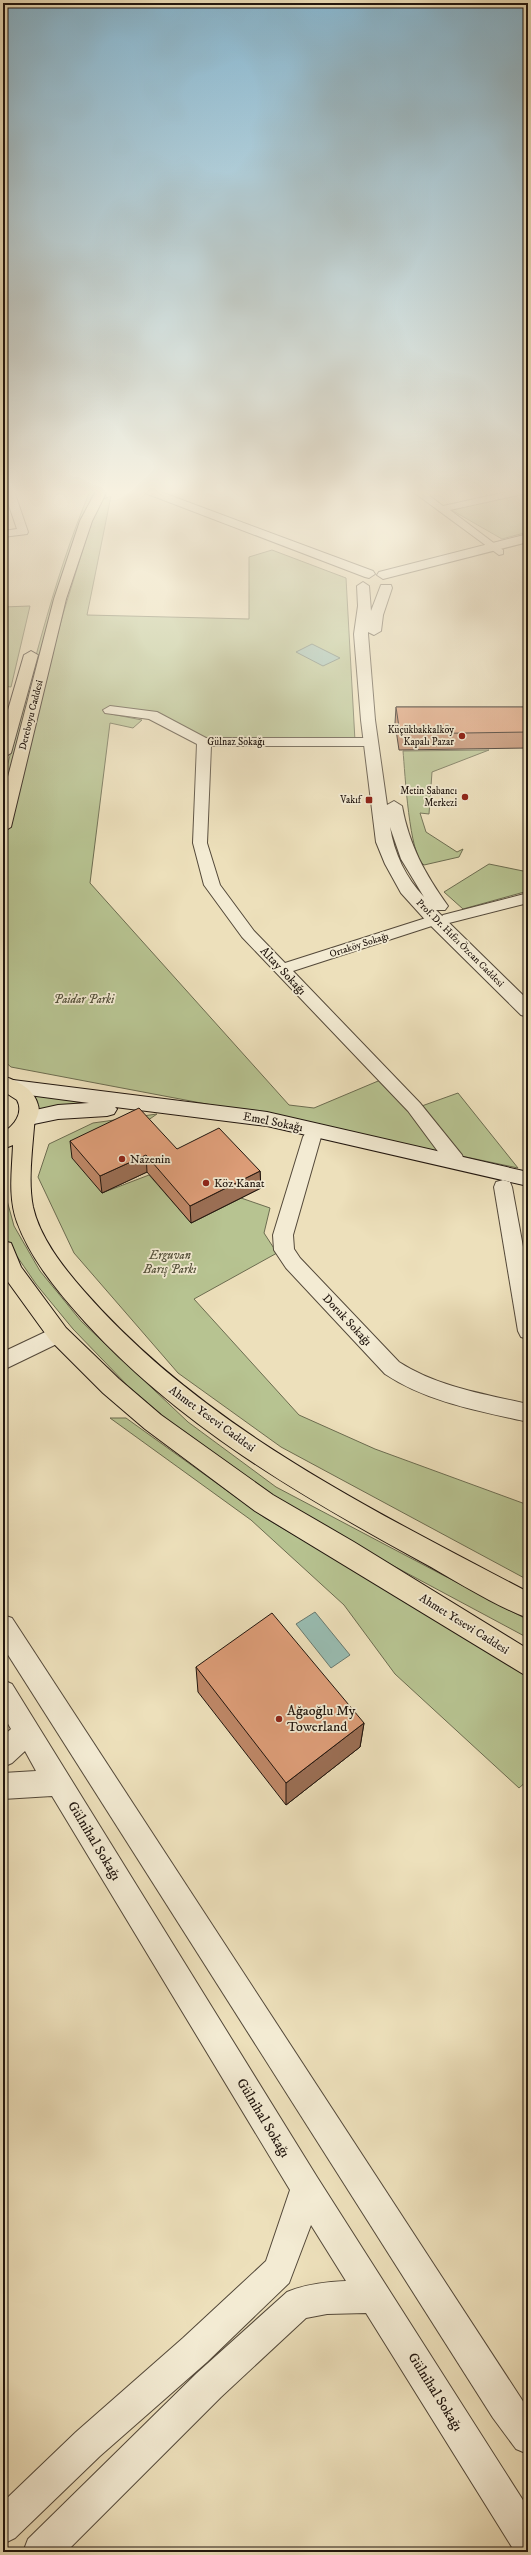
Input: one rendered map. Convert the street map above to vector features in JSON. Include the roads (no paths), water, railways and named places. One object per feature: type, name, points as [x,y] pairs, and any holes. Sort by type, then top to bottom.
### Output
[{"type":"main road","name":"Dereboyu Caddesi","points":[[3,827],[57,610]]},
{"type":"main road","name":"Dereboyu Caddesi","points":[[3,753],[34,644]]},
{"type":"main road","name":"Ahmet Yesevi Caddesi","points":[[8,1085],[28,1100],[30,1109],[26,1123],[23,1207],[36,1243],[58,1276],[96,1321],[178,1395],[220,1428],[305,1484],[528,1606]]},
{"type":"main road","points":[[3,1142],[26,1123]]},
{"type":"main road","name":"Ahmet Yesevi Caddesi","points":[[3,1249],[11,1270],[58,1334],[117,1391],[152,1422],[264,1503],[345,1550],[528,1664]]},
{"type":"street","name":"Prof. Dr. Hıfzı Özcan Caddesi","points":[[364,610],[361,634],[377,742]]},
{"type":"street","name":"Prof. Dr. Hıfzı Özcan Caddesi","points":[[378,610],[374,635],[377,742],[384,842],[393,864],[407,889],[528,994]]},
{"type":"street","name":"Gülnaz Sokağı","points":[[110,710],[152,715],[204,742],[377,742]]},
{"type":"street","name":"Altay Sokağı","points":[[204,742],[200,844],[212,885],[248,934],[414,1107],[455,1160]]},
{"type":"street","name":"Ortaköy Sokağı","points":[[282,970],[442,919],[528,898]]},
{"type":"street","name":"Prof. Dr. Hıfzı Özcan Caddesi","points":[[442,919],[528,1011]]},
{"type":"street","name":"Emel Sokağı","points":[[8,1085],[267,1119],[455,1160],[528,1179]]},
{"type":"street","name":"Emel Sokağı","points":[[26,1123],[88,1109],[129,1110],[312,1137],[528,1192]]},
{"type":"street","name":"Doruk Sokağı","points":[[312,1137],[283,1235],[284,1250],[293,1262],[392,1368],[412,1382],[468,1400],[528,1414]]},
{"type":"street","points":[[503,1186],[528,1331]]},
{"type":"street","points":[[3,1362],[58,1334]]},
{"type":"street","points":[[3,1626],[492,2386],[528,2437]]},
{"type":"street","name":"Gülnihal Sokağı","points":[[3,1692],[306,2188],[528,2540]]},
{"type":"street","points":[[3,1754],[27,1731]]},
{"type":"street","points":[[3,1786],[58,1782]]},
{"type":"street","points":[[3,2526],[88,2444],[195,2350],[278,2272],[293,2232],[306,2188]]},
{"type":"street","points":[[41,2552],[203,2391],[298,2303],[327,2298],[374,2296]]},
{"type":"water","points":[[312,644],[340,658],[323,666],[296,652]]},
{"type":"water","points":[[315,1612],[350,1655],[331,1668],[296,1624]]},
{"type":"place","name":"Küçükbakkalköy Kapalı Pazar","points":[[462,736]]},
{"type":"place","name":"Metin Sabancı Merkezi","points":[[465,797]]},
{"type":"place","name":"Vakıf","points":[[369,800]]},
{"type":"place","name":"Nazenin","points":[[122,1159]]},
{"type":"place","name":"Köz Kanat","points":[[206,1183]]},
{"type":"place","name":"Ağaoğlu My Towerland","points":[[279,1719]]},
{"type":"park label","name":"Paidar Parki","points":[[84,999]]},
{"type":"park label","name":"Erguvan Barış Parkı","points":[[170,1262]]}]
